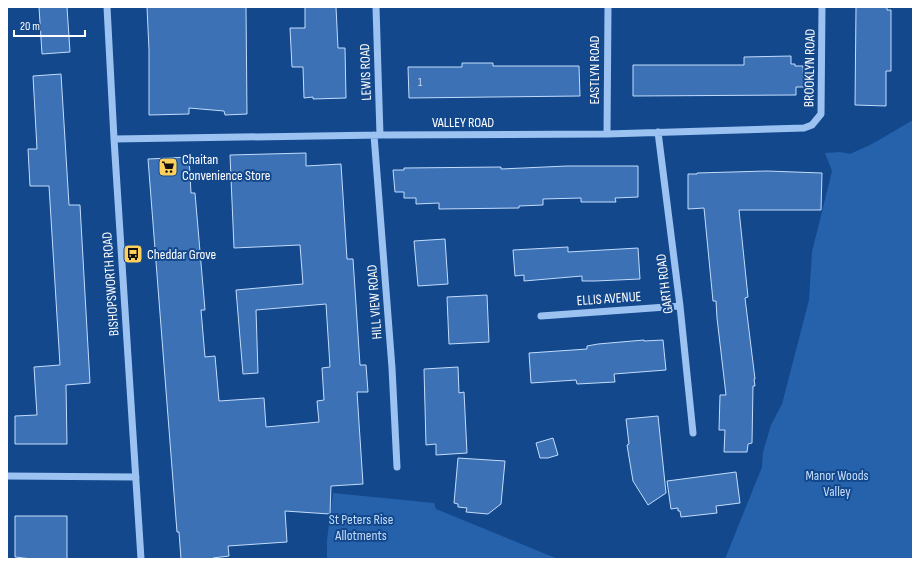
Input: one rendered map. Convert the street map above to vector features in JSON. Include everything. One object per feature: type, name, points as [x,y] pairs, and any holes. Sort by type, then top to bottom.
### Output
[{"type":"street","name":"BISHOPSWORTH ROAD","points":[[107,7],[141,559]]},
{"type":"street","name":"LEWIS ROAD","points":[[376,7],[377,135]]},
{"type":"street","name":"EASTLYN ROAD","points":[[607,134],[608,7]]},
{"type":"street","name":"BROOKLYN ROAD","points":[[812,125],[821,114],[822,7]]},
{"type":"street","name":"VALLEY ROAD","points":[[114,139],[377,135],[607,134],[804,128],[812,125]]},
{"type":"street","name":"GARTH ROAD","points":[[658,132],[680,306],[693,433]]},
{"type":"street","name":"HILL VIEW ROAD","points":[[377,135],[397,467]]},
{"type":"street","name":"ELLIS AVENUE","points":[[541,316],[680,306]]},
{"type":"street","points":[[7,476],[136,477]]},
{"type":"green space","name":"Manor Woods Valley","points":[[913,120],[913,559],[725,559],[762,467],[763,452],[771,425],[782,404],[809,300],[812,252],[832,171],[825,153],[840,152],[850,154],[872,144]]},
{"type":"green space","name":"St Peters Rise Allotments","points":[[333,493],[434,503],[436,509],[558,559],[327,559],[327,540]]},
{"type":"building","points":[[39,7],[67,7],[70,52],[42,54]]},
{"type":"building","points":[[147,7],[246,7],[247,114],[225,115],[224,111],[189,108],[189,114],[149,115],[149,50]]},
{"type":"building","points":[[305,7],[336,7],[338,48],[345,48],[346,98],[304,98],[303,67],[292,67],[290,28],[305,28]]},
{"type":"building","points":[[856,7],[887,7],[887,10],[891,10],[891,71],[886,71],[886,106],[855,105]]},
{"type":"building","points":[[791,56],[791,64],[795,64],[795,66],[803,66],[804,87],[796,87],[796,95],[633,96],[633,65],[744,65],[744,57]]},
{"type":"building","points":[[462,63],[493,63],[493,66],[579,66],[580,96],[409,98],[408,67],[462,67]]},
{"type":"building","points":[[61,74],[69,205],[80,205],[90,383],[66,385],[67,444],[15,444],[15,416],[37,415],[34,367],[60,365],[49,186],[30,186],[28,149],[37,149],[33,76]]},
{"type":"building","points":[[306,153],[306,166],[341,164],[347,259],[353,259],[360,365],[366,365],[368,392],[357,392],[363,484],[331,486],[330,514],[285,511],[287,542],[228,546],[229,556],[213,559],[181,559],[179,532],[177,532],[148,159],[189,157],[191,193],[195,193],[205,310],[201,310],[205,357],[215,356],[219,401],[264,398],[266,427],[319,422],[317,401],[324,400],[322,368],[330,367],[326,304],[256,310],[258,373],[243,374],[236,290],[303,284],[300,245],[234,248],[230,155]]},
{"type":"building","points":[[567,166],[638,166],[638,197],[615,198],[616,202],[581,202],[581,198],[543,199],[543,205],[519,206],[519,208],[439,209],[439,203],[416,204],[416,198],[404,198],[404,192],[395,192],[393,170],[404,170],[404,168],[501,167],[501,169]]},
{"type":"building","points":[[767,171],[822,173],[821,210],[739,210],[748,297],[745,298],[755,379],[755,386],[753,386],[752,443],[748,444],[747,452],[724,452],[725,430],[719,430],[720,395],[726,395],[716,301],[713,301],[704,208],[688,209],[688,174]]},
{"type":"building","points":[[445,239],[448,284],[418,286],[414,241]]},
{"type":"building","points":[[568,247],[568,252],[638,248],[640,279],[582,281],[582,276],[524,281],[524,275],[515,276],[513,250]]},
{"type":"building","points":[[487,295],[489,342],[449,344],[447,297]]},
{"type":"building","points":[[663,340],[666,370],[614,374],[615,382],[577,384],[576,380],[531,383],[529,353],[587,349],[587,346],[598,344]]},
{"type":"building","points":[[458,367],[459,393],[464,392],[467,453],[436,455],[436,444],[426,445],[424,369]]},
{"type":"building","points":[[658,416],[666,493],[648,505],[633,481],[627,445],[629,444],[626,419]]},
{"type":"building","points":[[553,438],[558,455],[548,458],[540,458],[536,443]]},
{"type":"building","points":[[458,458],[505,461],[501,504],[488,514],[466,512],[467,508],[458,507],[458,504],[454,503]]},
{"type":"building","points":[[736,472],[740,503],[716,506],[717,513],[681,517],[678,508],[671,509],[667,481]]},
{"type":"building","points":[[15,516],[67,516],[67,559],[32,559],[15,557]]},
{"type":"place","name":"Chaitan Convenience Store","points":[[168,167]]},
{"type":"place","name":"Cheddar Grove","points":[[133,254]]}]
